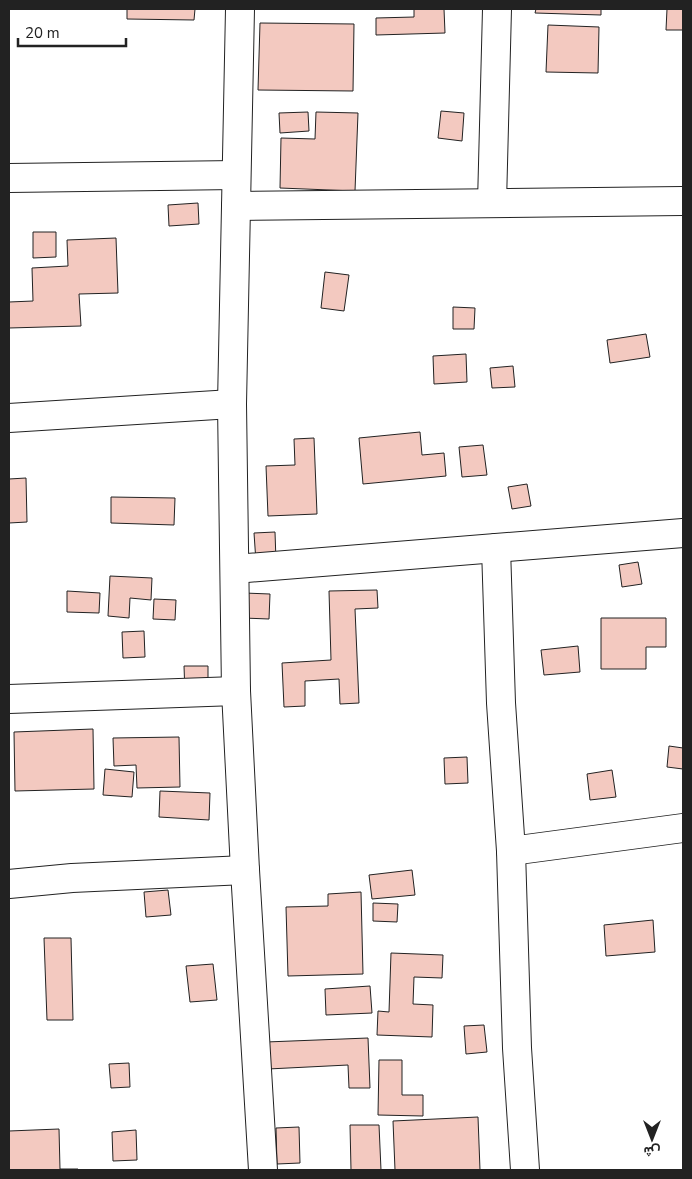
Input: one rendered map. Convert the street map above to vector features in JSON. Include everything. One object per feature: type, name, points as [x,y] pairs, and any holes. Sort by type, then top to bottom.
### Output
[{"type":"street","points":[[240,9],[232,404],[236,691],[244,870],[263,1170]]},
{"type":"street","points":[[492,203],[497,9]]},
{"type":"street","points":[[9,178],[236,175]]},
{"type":"street","points":[[236,206],[683,201]]},
{"type":"street","points":[[9,418],[232,404]]},
{"type":"street","points":[[235,569],[683,533]]},
{"type":"street","points":[[496,548],[501,703],[511,851],[517,1048],[525,1170]]},
{"type":"street","points":[[9,699],[236,691]]},
{"type":"street","points":[[511,851],[683,828]]},
{"type":"street","points":[[9,884],[72,878],[244,870]]},
{"type":"building","points":[[127,9],[195,9],[194,20],[127,19]]},
{"type":"building","points":[[414,9],[444,9],[445,33],[376,35],[376,18],[414,17]]},
{"type":"building","points":[[536,9],[601,9],[601,15],[535,13]]},
{"type":"building","points":[[667,9],[683,9],[683,30],[666,30]]},
{"type":"building","points":[[260,23],[354,24],[353,91],[258,90]]},
{"type":"building","points":[[548,25],[599,27],[598,73],[546,72]]},
{"type":"building","points":[[441,111],[464,113],[462,141],[438,138]]},
{"type":"building","points":[[308,112],[309,131],[280,133],[279,113]]},
{"type":"building","points":[[316,112],[358,113],[355,191],[280,188],[281,138],[315,139]]},
{"type":"building","points":[[198,203],[199,224],[169,226],[168,205]]},
{"type":"building","points":[[33,232],[56,232],[56,257],[33,258]]},
{"type":"building","points":[[116,238],[118,293],[79,294],[81,326],[9,328],[9,302],[33,301],[32,268],[68,266],[67,240]]},
{"type":"building","points":[[325,272],[349,275],[344,311],[321,308]]},
{"type":"building","points":[[453,307],[475,308],[474,329],[453,329]]},
{"type":"building","points":[[646,334],[650,357],[610,363],[607,340]]},
{"type":"building","points":[[466,354],[467,382],[434,384],[433,356]]},
{"type":"building","points":[[513,366],[515,387],[492,388],[490,368]]},
{"type":"building","points":[[420,432],[422,455],[444,453],[446,476],[363,484],[359,438]]},
{"type":"building","points":[[314,438],[317,514],[268,516],[266,466],[295,465],[294,439]]},
{"type":"building","points":[[483,445],[487,475],[462,477],[459,447]]},
{"type":"building","points":[[26,478],[27,522],[9,523],[9,479]]},
{"type":"building","points":[[527,484],[531,506],[512,509],[508,487]]},
{"type":"building","points":[[111,497],[175,498],[174,525],[111,523]]},
{"type":"building","points":[[275,532],[276,561],[256,562],[254,533]]},
{"type":"building","points":[[638,562],[642,584],[622,587],[619,565]]},
{"type":"building","points":[[110,576],[152,578],[151,600],[130,598],[129,618],[108,616]]},
{"type":"building","points":[[377,590],[378,608],[355,609],[359,703],[340,704],[339,679],[305,681],[305,706],[284,707],[282,663],[331,660],[329,591]]},
{"type":"building","points":[[67,591],[100,593],[99,613],[67,612]]},
{"type":"building","points":[[244,593],[270,594],[269,619],[243,618]]},
{"type":"building","points":[[154,599],[176,600],[175,620],[153,619]]},
{"type":"building","points":[[601,618],[666,618],[666,647],[646,647],[646,669],[601,669]]},
{"type":"building","points":[[144,631],[145,657],[123,658],[122,632]]},
{"type":"building","points":[[578,646],[580,672],[544,675],[541,650]]},
{"type":"building","points":[[184,666],[208,666],[208,694],[185,694]]},
{"type":"building","points":[[93,729],[94,789],[15,791],[14,732]]},
{"type":"building","points":[[179,737],[180,787],[137,788],[136,765],[114,766],[113,738]]},
{"type":"building","points":[[669,746],[683,748],[683,769],[667,767]]},
{"type":"building","points":[[467,757],[468,783],[445,784],[444,758]]},
{"type":"building","points":[[105,769],[134,772],[132,797],[103,795]]},
{"type":"building","points":[[612,770],[616,797],[590,800],[587,774]]},
{"type":"building","points":[[160,791],[210,793],[209,820],[159,817]]},
{"type":"building","points":[[412,870],[415,895],[372,899],[369,875]]},
{"type":"building","points":[[168,890],[171,915],[146,917],[144,892]]},
{"type":"building","points":[[361,892],[363,974],[288,976],[286,907],[328,906],[328,894]]},
{"type":"building","points":[[373,903],[398,904],[397,922],[373,921]]},
{"type":"building","points":[[653,920],[655,952],[606,956],[604,925]]},
{"type":"building","points":[[44,938],[71,938],[73,1020],[47,1020]]},
{"type":"building","points":[[391,953],[443,955],[442,978],[414,977],[413,1004],[433,1005],[432,1037],[377,1035],[378,1011],[389,1012]]},
{"type":"building","points":[[213,964],[217,1000],[190,1002],[186,966]]},
{"type":"building","points":[[370,986],[372,1013],[326,1015],[325,989]]},
{"type":"building","points":[[484,1025],[487,1052],[466,1054],[464,1026]]},
{"type":"building","points":[[368,1038],[370,1088],[349,1088],[348,1065],[268,1069],[266,1042]]},
{"type":"building","points":[[379,1060],[402,1060],[402,1095],[423,1095],[423,1116],[378,1115]]},
{"type":"building","points":[[129,1063],[130,1087],[111,1088],[109,1064]]},
{"type":"building","points":[[478,1117],[480,1170],[395,1170],[393,1121]]},
{"type":"building","points":[[350,1125],[379,1125],[381,1170],[351,1170]]},
{"type":"building","points":[[299,1127],[300,1163],[277,1164],[276,1128]]},
{"type":"building","points":[[59,1129],[60,1169],[78,1170],[9,1170],[9,1131]]},
{"type":"building","points":[[136,1130],[137,1160],[113,1161],[112,1132]]}]
